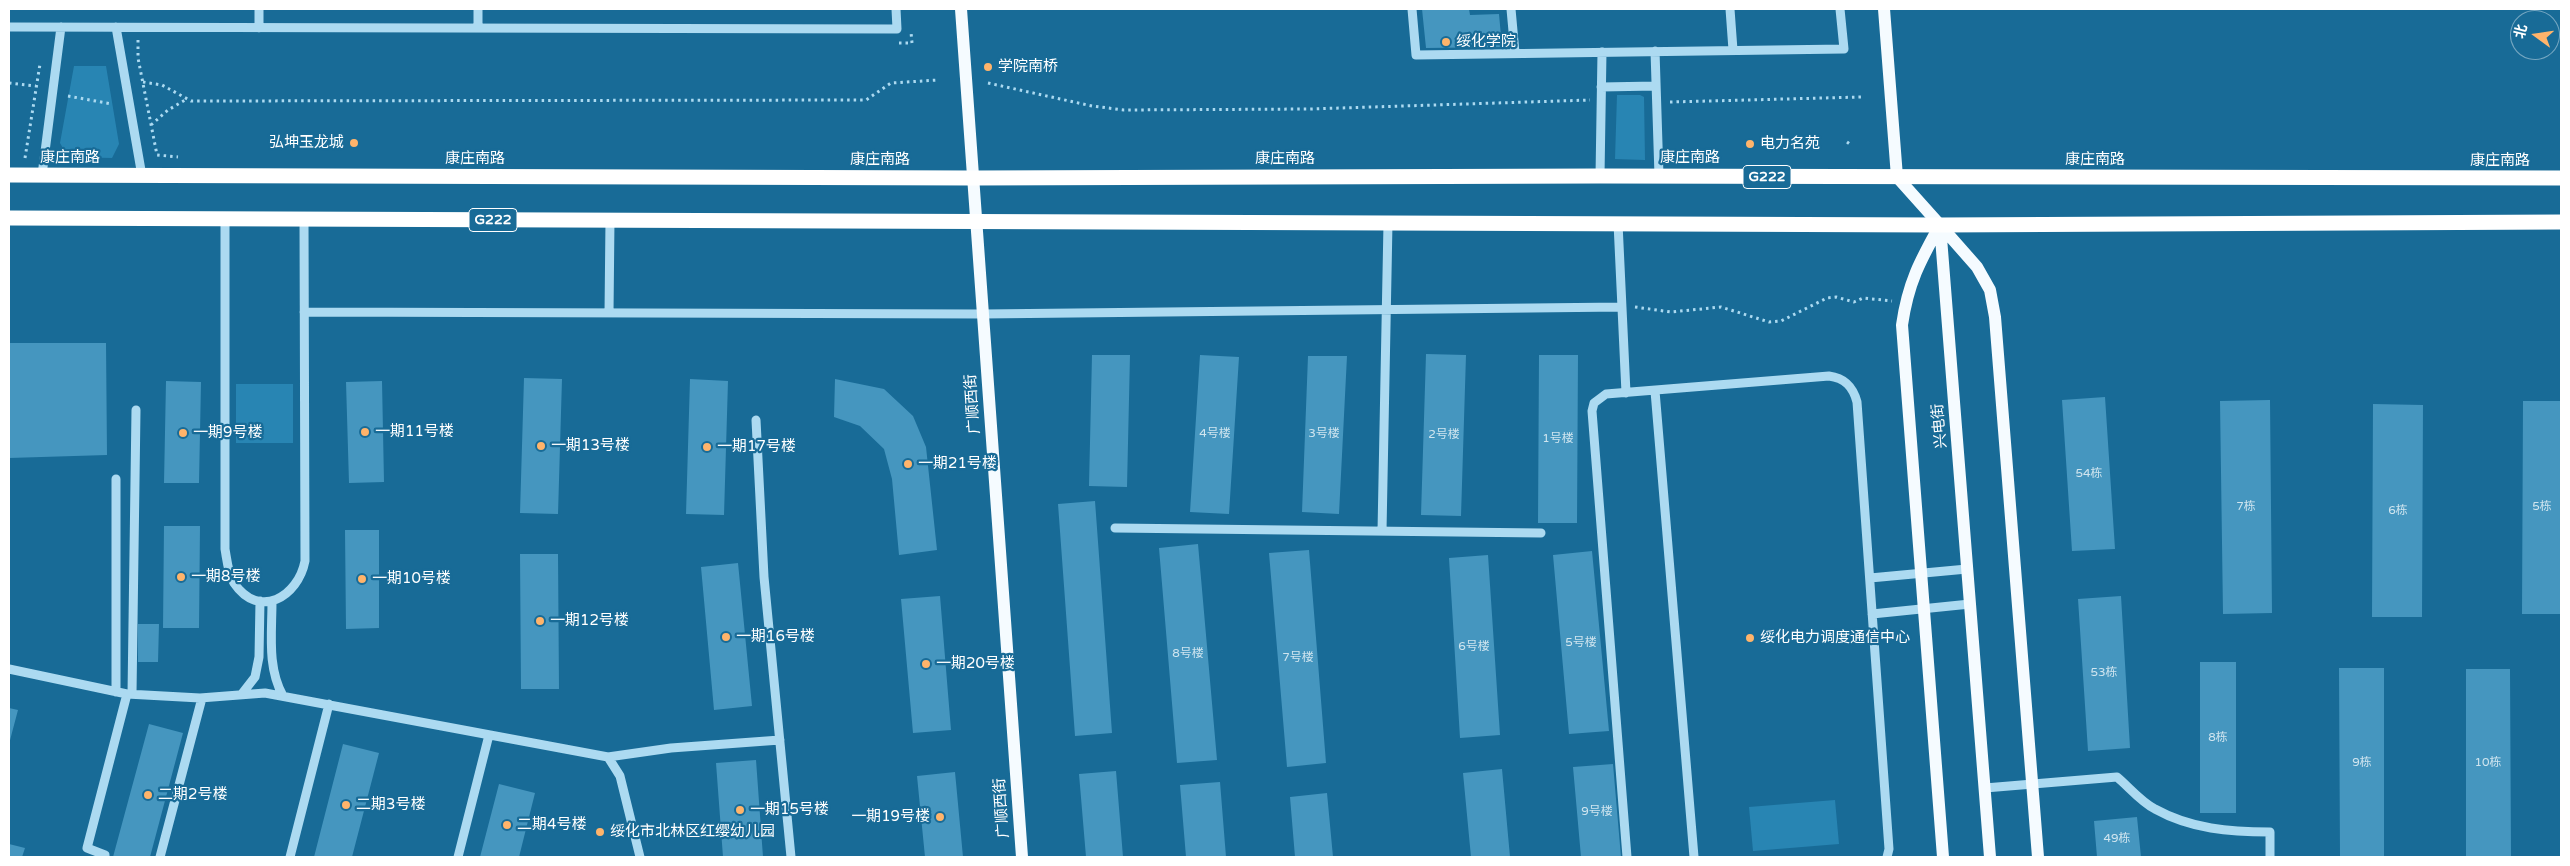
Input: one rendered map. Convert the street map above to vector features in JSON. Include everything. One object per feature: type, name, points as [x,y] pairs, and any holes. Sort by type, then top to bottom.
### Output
[{"type":"highway","name":"康庄南路","points":[[9,175],[972,178],[1659,176],[2561,178]]},
{"type":"highway","name":"G222","points":[[9,218],[1618,224],[2561,222]]},
{"type":"main road","name":"广顺西街","points":[[961,9],[1022,857]]},
{"type":"main road","points":[[1884,9],[1897,178],[1977,267],[1990,290],[1996,318],[2038,857]]},
{"type":"main road","points":[[1940,224],[1915,270],[1906,299],[1902,326],[1943,857]]},
{"type":"main road","name":"兴电街","points":[[1940,224],[1990,857]]},
{"type":"street","points":[[259,9],[259,28]]},
{"type":"street","points":[[478,9],[478,26]]},
{"type":"street","points":[[9,26],[259,28],[478,26],[898,29],[896,9]]},
{"type":"street","points":[[1412,9],[1416,55],[1844,49],[1840,9]]},
{"type":"street","points":[[1511,9],[1515,53]]},
{"type":"street","points":[[1730,9],[1733,50]]},
{"type":"street","points":[[42,175],[61,27]]},
{"type":"street","points":[[116,27],[142,176]]},
{"type":"street","points":[[1654,51],[1659,176]]},
{"type":"street","points":[[1600,176],[1602,52]]},
{"type":"street","points":[[1601,87],[1656,86]]},
{"type":"street","points":[[226,219],[226,549],[233,582],[252,599],[260,601],[272,601],[286,595],[303,574],[305,561],[304,219]]},
{"type":"street","points":[[609,313],[610,220]]},
{"type":"street","points":[[1382,531],[1388,223]]},
{"type":"street","points":[[1618,224],[1626,393]]},
{"type":"street","points":[[304,312],[983,314],[1622,307]]},
{"type":"street","points":[[1627,857],[1592,411],[1594,404],[1606,394],[1829,376],[1843,380],[1855,393],[1858,402],[1889,849],[1887,857]]},
{"type":"street","points":[[1654,390],[1694,857]]},
{"type":"street","points":[[105,857],[105,855],[87,848],[130,694],[136,410]]},
{"type":"street","points":[[756,420],[764,577],[791,857]]},
{"type":"street","points":[[116,480],[116,692]]},
{"type":"street","points":[[1115,528],[1540,533]]},
{"type":"street","points":[[1870,578],[1967,570]]},
{"type":"street","points":[[241,695],[254,677],[260,657],[260,601]]},
{"type":"street","points":[[272,601],[272,665],[275,681],[283,696]]},
{"type":"street","points":[[1872,614],[1970,604]]},
{"type":"street","points":[[9,669],[130,694],[202,698],[265,693],[608,757],[670,748],[780,740]]},
{"type":"street","points":[[160,857],[202,698]]},
{"type":"street","points":[[290,857],[329,704]]},
{"type":"street","points":[[458,857],[489,735]]},
{"type":"street","points":[[608,757],[620,776],[640,857]]},
{"type":"street","points":[[1985,788],[2117,777],[2154,809],[2184,822],[2235,832],[2270,832],[2270,857]]},
{"type":"path","points":[[892,43],[912,44],[910,26]]},
{"type":"path","points":[[146,40],[136,40],[158,155],[178,157]]},
{"type":"path","points":[[24,158],[40,64]]},
{"type":"path","points":[[143,82],[162,84],[191,101],[866,100],[892,83],[938,80]]},
{"type":"path","points":[[9,83],[36,86]]},
{"type":"path","points":[[988,83],[1092,106],[1124,110],[1309,109],[1601,100]]},
{"type":"path","points":[[68,96],[112,104]]},
{"type":"path","points":[[1656,103],[1862,97]]},
{"type":"path","points":[[152,125],[168,110],[187,99]]},
{"type":"path","points":[[1848,142],[1851,145]]},
{"type":"path","points":[[1622,307],[1672,312],[1721,307],[1769,322],[1781,320],[1827,298],[1836,297],[1854,302],[1863,298],[1892,301]]},
{"type":"shaded area","points":[[74,66],[106,66],[119,144],[112,158],[68,157],[60,143]]},
{"type":"shaded area","points":[[1617,95],[1640,95],[1644,97],[1645,160],[1615,159]]},
{"type":"shaded area","points":[[236,384],[293,384],[293,443],[236,443]]},
{"type":"shaded area","points":[[1835,800],[1839,844],[1753,851],[1749,807]]},
{"type":"building","points":[[1422,9],[1469,9],[1470,15],[1499,14],[1502,47],[1426,48]]},
{"type":"building","points":[[9,343],[106,343],[107,455],[9,458]]},
{"type":"building","points":[[1426,354],[1466,355],[1461,516],[1421,515]]},
{"type":"building","points":[[1092,355],[1130,355],[1127,487],[1089,486]]},
{"type":"building","points":[[1200,355],[1239,357],[1229,514],[1190,512]]},
{"type":"building","points":[[1539,355],[1578,355],[1577,523],[1538,523]]},
{"type":"building","points":[[1308,356],[1347,356],[1339,514],[1302,512]]},
{"type":"building","name":"一期13号楼","points":[[524,378],[562,379],[558,514],[520,513]]},
{"type":"building","name":"一期17号楼","points":[[690,379],[728,381],[724,515],[686,514]]},
{"type":"building","name":"一期21号楼","points":[[835,379],[884,389],[913,416],[926,447],[937,550],[899,555],[892,479],[884,449],[860,426],[834,417]]},
{"type":"building","name":"一期9号楼","points":[[166,381],[201,382],[199,483],[164,483]]},
{"type":"building","name":"一期11号楼","points":[[382,381],[384,482],[349,483],[346,382]]},
{"type":"building","points":[[2105,397],[2115,549],[2072,551],[2062,400]]},
{"type":"building","points":[[2270,400],[2272,613],[2223,614],[2220,401]]},
{"type":"building","points":[[2523,401],[2561,401],[2561,614],[2522,614]]},
{"type":"building","points":[[2373,404],[2423,405],[2422,617],[2372,617]]},
{"type":"building","points":[[1095,501],[1112,733],[1075,736],[1058,504]]},
{"type":"building","name":"一期8号楼","points":[[164,526],[200,526],[199,628],[163,628]]},
{"type":"building","name":"一期10号楼","points":[[345,530],[379,530],[379,628],[346,629]]},
{"type":"building","points":[[1198,544],[1217,760],[1177,763],[1159,548]]},
{"type":"building","points":[[1309,550],[1326,763],[1287,767],[1269,553]]},
{"type":"building","points":[[1592,551],[1609,731],[1569,734],[1553,555]]},
{"type":"building","name":"一期12号楼","points":[[520,554],[558,554],[559,689],[521,689]]},
{"type":"building","points":[[1488,555],[1500,735],[1460,738],[1449,558]]},
{"type":"building","name":"一期16号楼","points":[[738,563],[752,706],[714,710],[701,567]]},
{"type":"building","name":"一期20号楼","points":[[940,596],[951,730],[913,733],[901,599]]},
{"type":"building","points":[[2121,596],[2130,748],[2088,751],[2078,599]]},
{"type":"building","points":[[138,624],[159,624],[158,662],[138,662]]},
{"type":"building","points":[[2200,662],[2236,662],[2236,813],[2200,813]]},
{"type":"building","points":[[2339,668],[2384,668],[2384,857],[2340,857]]},
{"type":"building","points":[[2466,669],[2510,669],[2511,857],[2466,857]]},
{"type":"building","points":[[9,708],[18,710],[9,744]]},
{"type":"building","name":"二期2号楼","points":[[149,724],[183,733],[150,857],[113,857]]},
{"type":"building","name":"二期3号楼","points":[[343,744],[379,753],[352,857],[314,857]]},
{"type":"building","name":"一期15号楼","points":[[756,760],[763,857],[723,857],[716,763]]},
{"type":"building","points":[[1613,764],[1621,857],[1581,857],[1573,767]]},
{"type":"building","points":[[1502,769],[1510,857],[1471,857],[1463,773]]},
{"type":"building","points":[[1116,771],[1123,857],[1086,857],[1079,774]]},
{"type":"building","name":"一期19号楼","points":[[955,772],[963,857],[925,857],[917,776]]},
{"type":"building","points":[[1220,782],[1226,857],[1186,857],[1180,785]]},
{"type":"building","name":"二期4号楼","points":[[499,784],[535,793],[519,857],[480,857]]},
{"type":"building","points":[[1327,793],[1333,857],[1295,857],[1290,797]]},
{"type":"building","points":[[2137,817],[2141,857],[2097,857],[2094,821]]},
{"type":"building","points":[[9,844],[25,848],[22,857],[9,857]]},
{"type":"place","name":"绥化学院","points":[[1446,42]]},
{"type":"place","name":"学院南桥","points":[[988,67]]},
{"type":"place","name":"弘坤玉龙城","points":[[354,143]]},
{"type":"place","name":"电力名苑","points":[[1750,144]]},
{"type":"place","name":"一期11号楼","points":[[365,432]]},
{"type":"place","name":"一期9号楼","points":[[183,433]]},
{"type":"place","name":"一期13号楼","points":[[541,446]]},
{"type":"place","name":"一期17号楼","points":[[707,447]]},
{"type":"place","name":"一期21号楼","points":[[908,464]]},
{"type":"place","name":"一期8号楼","points":[[181,577]]},
{"type":"place","name":"一期10号楼","points":[[362,579]]},
{"type":"place","name":"一期12号楼","points":[[540,621]]},
{"type":"place","name":"一期16号楼","points":[[726,637]]},
{"type":"place","name":"绥化电力调度通信中心","points":[[1750,638]]},
{"type":"place","name":"一期20号楼","points":[[926,664]]},
{"type":"place","name":"二期2号楼","points":[[148,795]]},
{"type":"place","name":"二期3号楼","points":[[346,805]]},
{"type":"place","name":"一期15号楼","points":[[740,810]]},
{"type":"place","name":"一期19号楼","points":[[940,817]]},
{"type":"place","name":"二期4号楼","points":[[507,825]]},
{"type":"place","name":"绥化市北林区红缨幼儿园","points":[[600,832]]}]
